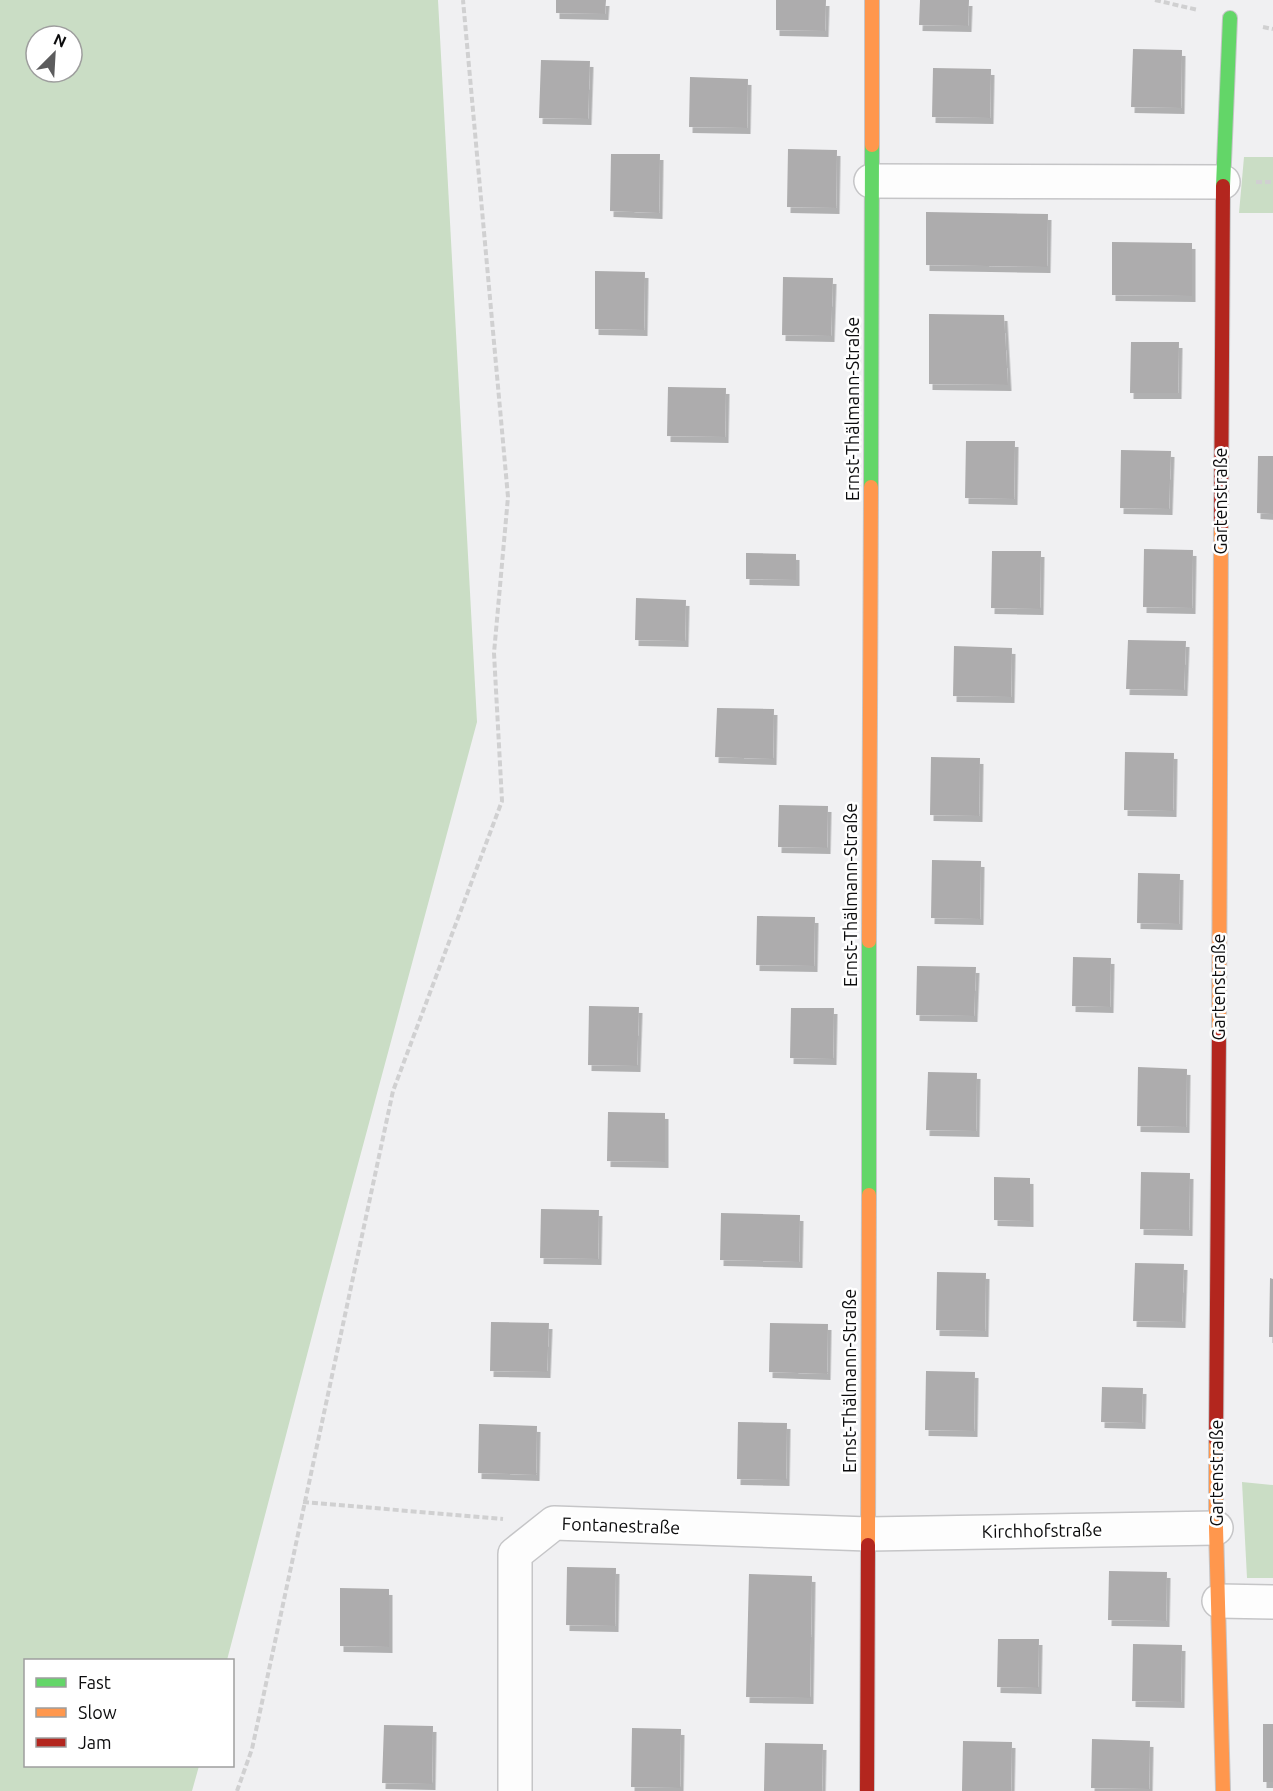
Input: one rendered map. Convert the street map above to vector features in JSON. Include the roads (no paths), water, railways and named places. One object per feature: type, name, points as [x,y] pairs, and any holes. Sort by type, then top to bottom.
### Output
[{"type":"street","name":"Ernst-Thälmann-Straße","points":[[867,1791],[872,0]]},
{"type":"street","name":"Gartenstraße","points":[[1223,1791],[1220,1601],[1216,1528],[1223,182],[1230,18]]},
{"type":"street","points":[[871,181],[1223,182]]},
{"type":"street","name":"Fontanestraße","points":[[515,1791],[515,1554],[554,1523],[867,1534]]},
{"type":"street","name":"Kirchhofstraße","points":[[867,1534],[1216,1528]]},
{"type":"street","points":[[1220,1601],[1273,1602]]}]
